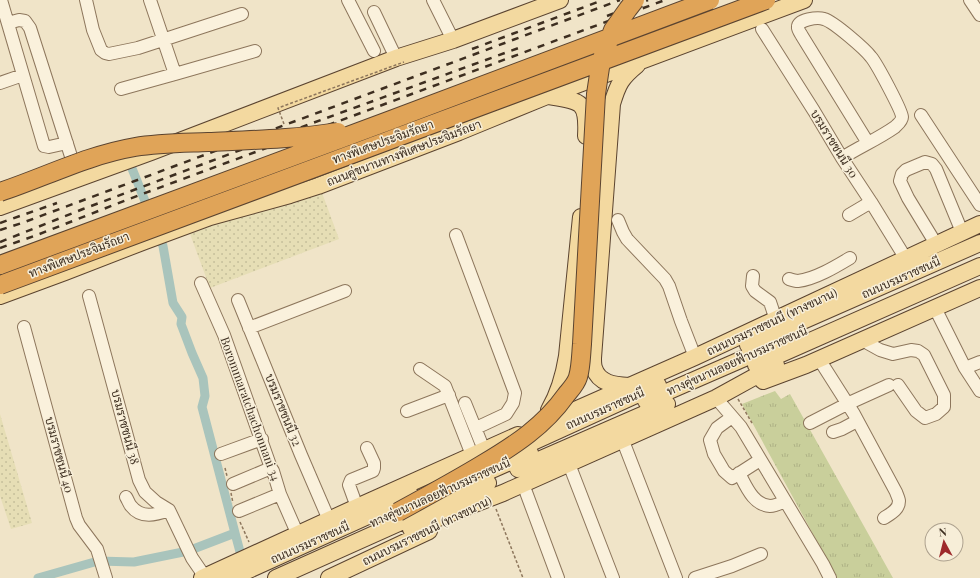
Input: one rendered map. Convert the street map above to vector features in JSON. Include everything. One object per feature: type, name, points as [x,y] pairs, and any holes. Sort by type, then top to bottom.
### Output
[{"type":"highway","points":[[398,512],[462,477],[525,438],[550,416],[575,383],[579,372],[582,344],[596,94],[601,62],[613,30],[635,0]]},
{"type":"highway","name":"ทางพิเศษประจิมรัถยา","points":[[0,265],[710,0]]},
{"type":"highway","name":"ทางพิเศษประจิมรัถยา","points":[[0,285],[766,0]]},
{"type":"highway","points":[[2,201],[84,160],[136,147],[162,144],[276,139],[309,136],[338,132],[391,120]]},
{"type":"main road","points":[[2,201],[78,178],[151,152],[396,58],[453,40],[560,0]]},
{"type":"main road","name":"ถนนคู่ขนานทางพิเศษประจิมรัถยา","points":[[0,296],[210,217],[318,186],[459,132],[547,96],[804,0]]},
{"type":"main road","points":[[633,384],[615,385],[606,382],[599,377],[594,368],[593,358],[612,104],[616,90],[621,81],[643,60]]},
{"type":"main road","points":[[582,108],[585,99],[591,92],[602,90],[609,91],[614,96]]},
{"type":"main road","points":[[540,425],[553,404],[564,375],[567,356],[583,198],[587,121],[586,114],[578,103],[571,100],[547,96]]},
{"type":"main road","name":"ถนนบรมราชชนนี (ทางขนาน)","points":[[633,384],[695,358],[980,224]]},
{"type":"main road","points":[[911,257],[980,232]]},
{"type":"main road","name":"ถนนบรมราชชนนี","points":[[246,568],[980,243]]},
{"type":"main road","name":"ทางคู่ขนานลอยฟ้าบรมราชชนนี","points":[[246,568],[398,512],[980,253]]},
{"type":"main road","name":"ทางคู่ขนานลอยฟ้าบรมราชชนนี","points":[[276,578],[446,501],[980,266]]},
{"type":"main road","points":[[720,397],[799,351],[980,272]]},
{"type":"main road","points":[[299,578],[428,522],[498,497],[523,484],[720,397],[806,365],[980,288]]},
{"type":"main road","points":[[564,375],[567,380],[573,383],[583,382],[592,373],[594,368]]},
{"type":"main road","points":[[620,402],[633,384]]},
{"type":"main road","name":"ถนนบรมราชชนนี","points":[[478,453],[633,384]]},
{"type":"main road","points":[[203,578],[246,568],[298,535],[478,453]]},
{"type":"main road","name":"ถนนบรมราชชนนี (ทางขนาน)","points":[[329,578],[498,497]]},
{"type":"street","points":[[1,0],[44,146],[50,147],[67,142]]},
{"type":"street","points":[[86,0],[93,30],[101,50],[105,54],[138,48],[242,14]]},
{"type":"street","points":[[150,0],[175,74]]},
{"type":"street","points":[[348,0],[374,51]]},
{"type":"street","points":[[433,0],[453,40]]},
{"type":"street","points":[[970,0],[980,15]]},
{"type":"street","points":[[374,12],[396,58]]},
{"type":"street","points":[[842,158],[854,150],[868,143],[895,127],[902,118],[899,108],[872,58],[862,47],[824,18],[803,21],[798,25],[802,36],[868,143]]},
{"type":"street","points":[[8,22],[19,20],[25,21],[30,28],[78,178]]},
{"type":"street","name":"บรมราชชนนี 30","points":[[762,29],[842,158],[871,202],[911,257]]},
{"type":"street","points":[[122,89],[254,51]]},
{"type":"street","points":[[0,83],[23,75]]},
{"type":"street","points":[[922,115],[980,205]]},
{"type":"street","points":[[936,244],[908,198],[900,181],[902,174],[906,170],[925,162],[932,164],[936,169],[962,232]]},
{"type":"street","points":[[0,180],[2,201]]},
{"type":"street","points":[[849,215],[871,202]]},
{"type":"street","points":[[618,220],[627,239],[667,282],[695,358]]},
{"type":"street","points":[[456,235],[515,393],[513,403],[506,414],[476,428]]},
{"type":"street","points":[[789,279],[796,281],[805,279],[827,271],[850,258]]},
{"type":"street","points":[[827,271],[838,291]]},
{"type":"street","points":[[752,276],[752,286],[755,291],[770,302],[776,320]]},
{"type":"street","name":"Borommaratchachonnani 34","points":[[201,283],[224,335],[262,439],[280,494],[298,535]]},
{"type":"street","points":[[249,328],[345,291]]},
{"type":"street","name":"บรมราชชนนี 38","points":[[90,296],[139,480],[145,492],[156,502],[169,510]]},
{"type":"street","name":"บรมราชชนนี 32","points":[[238,300],[329,520]]},
{"type":"street","points":[[935,308],[965,368],[980,391]]},
{"type":"street","name":"บรมราชชนนี 40","points":[[24,327],[76,518],[79,525],[97,549],[104,574]]},
{"type":"street","points":[[810,423],[847,404],[893,385],[916,411],[925,418],[936,414],[944,407],[944,395],[924,355],[918,351],[911,350],[892,354],[880,350],[862,340]]},
{"type":"street","points":[[819,359],[857,421],[896,492],[899,501],[898,506],[894,512],[884,518]]},
{"type":"street","points":[[965,368],[980,362]]},
{"type":"street","points":[[420,369],[445,386],[478,453]]},
{"type":"street","points":[[407,411],[449,395]]},
{"type":"street","points":[[720,397],[732,417],[741,427],[830,578]]},
{"type":"street","points":[[466,403],[476,428],[478,453]]},
{"type":"street","points":[[732,417],[717,428],[710,440],[714,454],[724,471],[732,478],[760,460]]},
{"type":"street","points":[[833,432],[857,421]]},
{"type":"street","points":[[221,454],[262,439]]},
{"type":"street","points":[[623,440],[676,578]]},
{"type":"street","points":[[357,507],[349,485],[352,480],[373,471],[374,463],[367,448]]},
{"type":"street","points":[[569,464],[613,578]]},
{"type":"street","points":[[233,484],[271,468]]},
{"type":"street","points":[[739,473],[752,496],[760,503],[771,506],[785,501]]},
{"type":"street","points":[[523,484],[558,578]]},
{"type":"street","points":[[239,511],[280,494]]},
{"type":"street","points":[[126,497],[131,506],[140,513],[148,515],[158,514],[169,510],[203,578]]},
{"type":"street","points":[[695,578],[732,566],[761,554]]},
{"type":"path","points":[[498,497],[523,578]]},
{"type":"shaded area","points":[[321,190],[339,239],[210,288],[190,234],[242,214]]},
{"type":"shaded area","points":[[0,414],[32,523],[11,529],[0,496]]},
{"type":"green space","points":[[775,391],[781,399],[790,394],[893,578],[837,578],[742,404]]},
{"type":"waterway","points":[[127,156],[163,246],[173,303],[182,317],[181,324],[203,378],[205,396],[202,407],[235,533]]},
{"type":"waterway","points":[[38,578],[98,561],[134,562],[188,551],[235,533],[243,563]]},
{"type":"railway","points":[[472,49],[603,0]]},
{"type":"railway","points":[[0,230],[620,0]]},
{"type":"railway","points":[[607,16],[648,0]]},
{"type":"railway","points":[[0,248],[665,0]]},
{"type":"railway","points":[[0,242],[83,209],[310,124],[524,46]]},
{"type":"railway","points":[[0,223],[57,203]]}]
